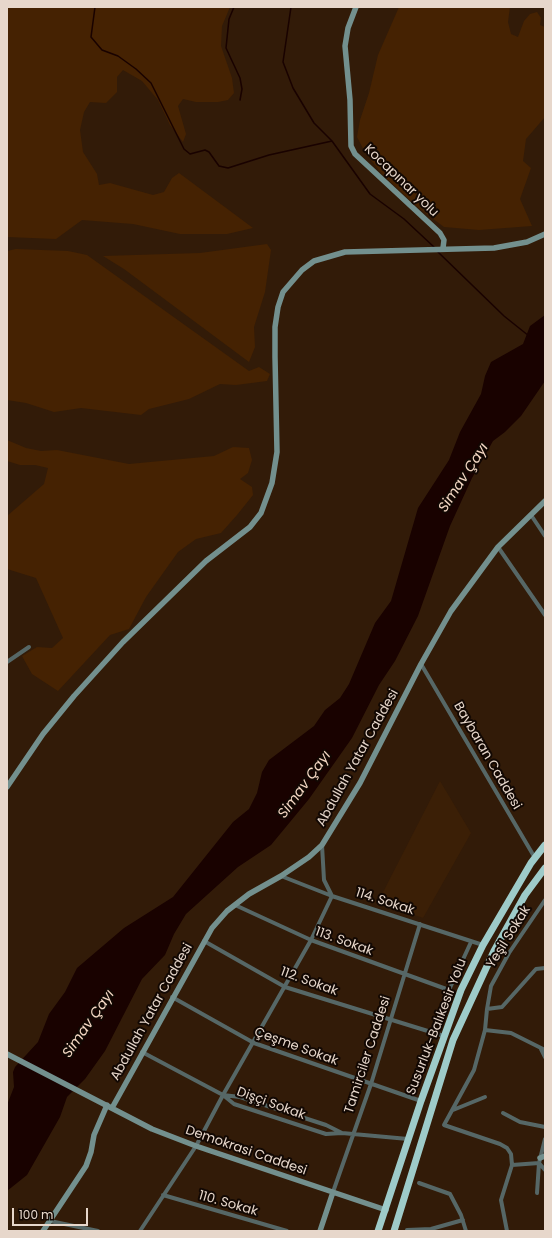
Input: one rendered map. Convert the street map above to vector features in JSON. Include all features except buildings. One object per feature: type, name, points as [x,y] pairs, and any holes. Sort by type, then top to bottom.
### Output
[{"type":"highway","name":"Susurluk-Balıkesir Yolu","points":[[378,1231],[421,1101],[461,990],[483,945],[535,858],[545,845]]},
{"type":"highway","name":"Susurluk-Balıkesir Yolu","points":[[394,1231],[453,1040],[494,951],[525,896],[544,872]]},
{"type":"street","name":"Kocapınar yolu","points":[[356,7],[348,28],[345,46],[350,100],[351,146],[355,154],[440,233],[444,240],[443,248]]},
{"type":"street","points":[[7,787],[43,734],[74,696],[123,642],[206,561],[250,527],[261,513],[272,483],[277,452],[275,327],[278,307],[283,292],[302,270],[314,261],[345,252],[443,248],[494,248],[527,242],[545,234]]},
{"type":"street","name":"Abdullah Yatar Caddesi","points":[[44,1231],[86,1166],[91,1152],[94,1135],[107,1106],[142,1052],[212,928],[235,905],[249,894],[281,876],[309,857],[322,845],[360,783],[421,664],[451,610],[498,547],[545,501]]},
{"type":"street","points":[[530,515],[545,536]]},
{"type":"street","points":[[498,547],[545,615]]},
{"type":"street","points":[[7,662],[29,647]]},
{"type":"street","name":"Baybaran Caddesi","points":[[421,664],[535,858]]},
{"type":"street","points":[[140,1231],[196,1146],[223,1095],[254,1043],[311,940],[332,896],[324,880],[322,845]]},
{"type":"street","name":"114. Sokak","points":[[281,876],[332,896],[483,945]]},
{"type":"street","name":"Yeşil Sokak","points":[[512,1165],[511,1154],[507,1148],[444,1125],[474,1070],[485,1030],[487,1009],[492,986],[509,952],[545,900]]},
{"type":"street","name":"113. Sokak","points":[[235,905],[311,940],[404,975],[449,990],[471,942]]},
{"type":"street","name":"Tamirciler Caddesi","points":[[333,1192],[370,1084],[420,924]]},
{"type":"street","name":"112. Sokak","points":[[204,941],[285,987],[444,1036]]},
{"type":"street","points":[[487,1009],[502,1007],[536,969],[545,968]]},
{"type":"street","name":"Çeşme Sokak","points":[[172,997],[254,1043],[421,1101]]},
{"type":"street","points":[[485,1030],[511,1033],[543,1049],[545,1058]]},
{"type":"street","points":[[142,1052],[223,1095]]},
{"type":"street","name":"Demokrasi Caddesi","points":[[10,1055],[152,1129],[196,1146],[386,1210]]},
{"type":"street","name":"Dişçi Sokak","points":[[223,1095],[240,1097],[326,1125],[342,1133]]},
{"type":"street","name":"Dişçi Sokak","points":[[223,1095],[234,1104],[326,1134],[342,1133]]},
{"type":"street","points":[[452,1110],[486,1097]]},
{"type":"street","points":[[503,1113],[520,1122],[545,1127]]},
{"type":"street","points":[[342,1133],[408,1139]]},
{"type":"street","points":[[537,1192],[545,1139]]},
{"type":"street","points":[[507,1231],[501,1200],[512,1165],[541,1159]]},
{"type":"street","points":[[541,1159],[545,1170]]},
{"type":"street","points":[[419,1184],[450,1194],[463,1220],[466,1231]]},
{"type":"street","points":[[320,1231],[333,1192]]},
{"type":"street","name":"110. Sokak","points":[[163,1195],[287,1231]]},
{"type":"street","points":[[406,1230],[431,1229],[463,1220]]},
{"type":"street","points":[[50,1221],[98,1231]]},
{"type":"shaded area","points":[[7,7],[230,7],[222,26],[221,46],[232,78],[234,93],[228,100],[218,102],[196,102],[183,99],[178,106],[186,134],[183,142],[170,125],[158,100],[142,81],[123,70],[117,77],[117,92],[106,103],[90,102],[84,112],[80,130],[83,152],[97,174],[99,185],[110,183],[153,195],[164,192],[172,178],[179,173],[253,228],[227,234],[180,234],[133,224],[82,220],[56,239],[7,237]]},
{"type":"shaded area","points":[[399,7],[510,7],[508,22],[511,34],[518,37],[524,21],[530,14],[537,12],[541,18],[540,25],[545,27],[545,117],[526,139],[523,161],[531,168],[520,199],[532,226],[479,230],[444,227],[416,206],[382,174],[366,154],[357,137],[360,120],[369,93],[378,55]]},
{"type":"shaded area","points":[[267,244],[271,250],[265,292],[254,327],[255,347],[249,362],[124,269],[103,256],[200,253]]},
{"type":"shaded area","points":[[16,249],[68,251],[87,255],[249,371],[259,367],[270,374],[267,381],[236,385],[220,384],[189,399],[149,409],[141,415],[81,408],[54,412],[26,403],[7,400],[7,251]]},
{"type":"shaded area","points":[[7,440],[26,448],[41,451],[57,450],[129,464],[214,456],[233,447],[249,448],[252,460],[248,473],[240,479],[252,487],[253,495],[237,515],[221,533],[196,539],[178,552],[146,597],[129,629],[110,635],[58,691],[32,674],[22,656],[37,647],[52,648],[63,638],[36,578],[7,569],[7,516],[44,484],[48,468],[35,465],[20,465],[7,461]]},
{"type":"shaded area","points":[[440,781],[471,833],[423,918],[378,902]]},
{"type":"water","name":"Simav Çayı","points":[[545,315],[545,381],[521,416],[505,432],[493,441],[472,478],[450,526],[418,616],[395,661],[379,685],[352,738],[309,799],[271,845],[238,867],[186,914],[174,934],[165,955],[142,979],[105,1051],[85,1079],[67,1097],[60,1117],[27,1175],[7,1191],[7,1105],[14,1087],[13,1072],[15,1067],[38,1042],[49,1014],[65,992],[77,968],[124,928],[173,897],[233,822],[249,809],[257,793],[262,772],[269,760],[314,726],[325,710],[340,698],[349,684],[375,623],[391,601],[418,508],[449,460],[460,432],[481,394],[485,376],[491,362],[523,344],[530,326]]},
{"type":"waterway","points":[[95,7],[91,37],[102,50],[118,56],[136,69],[151,83],[184,149],[190,154],[205,150],[209,152],[219,166],[228,168],[269,155],[332,141]]},
{"type":"waterway","points":[[234,7],[229,19],[226,48],[240,78],[242,89],[240,100]]},
{"type":"waterway","points":[[291,7],[283,62],[293,88],[314,123],[332,141],[370,194],[404,219],[434,247]]},
{"type":"waterway","points":[[438,252],[504,316],[529,336]]}]
